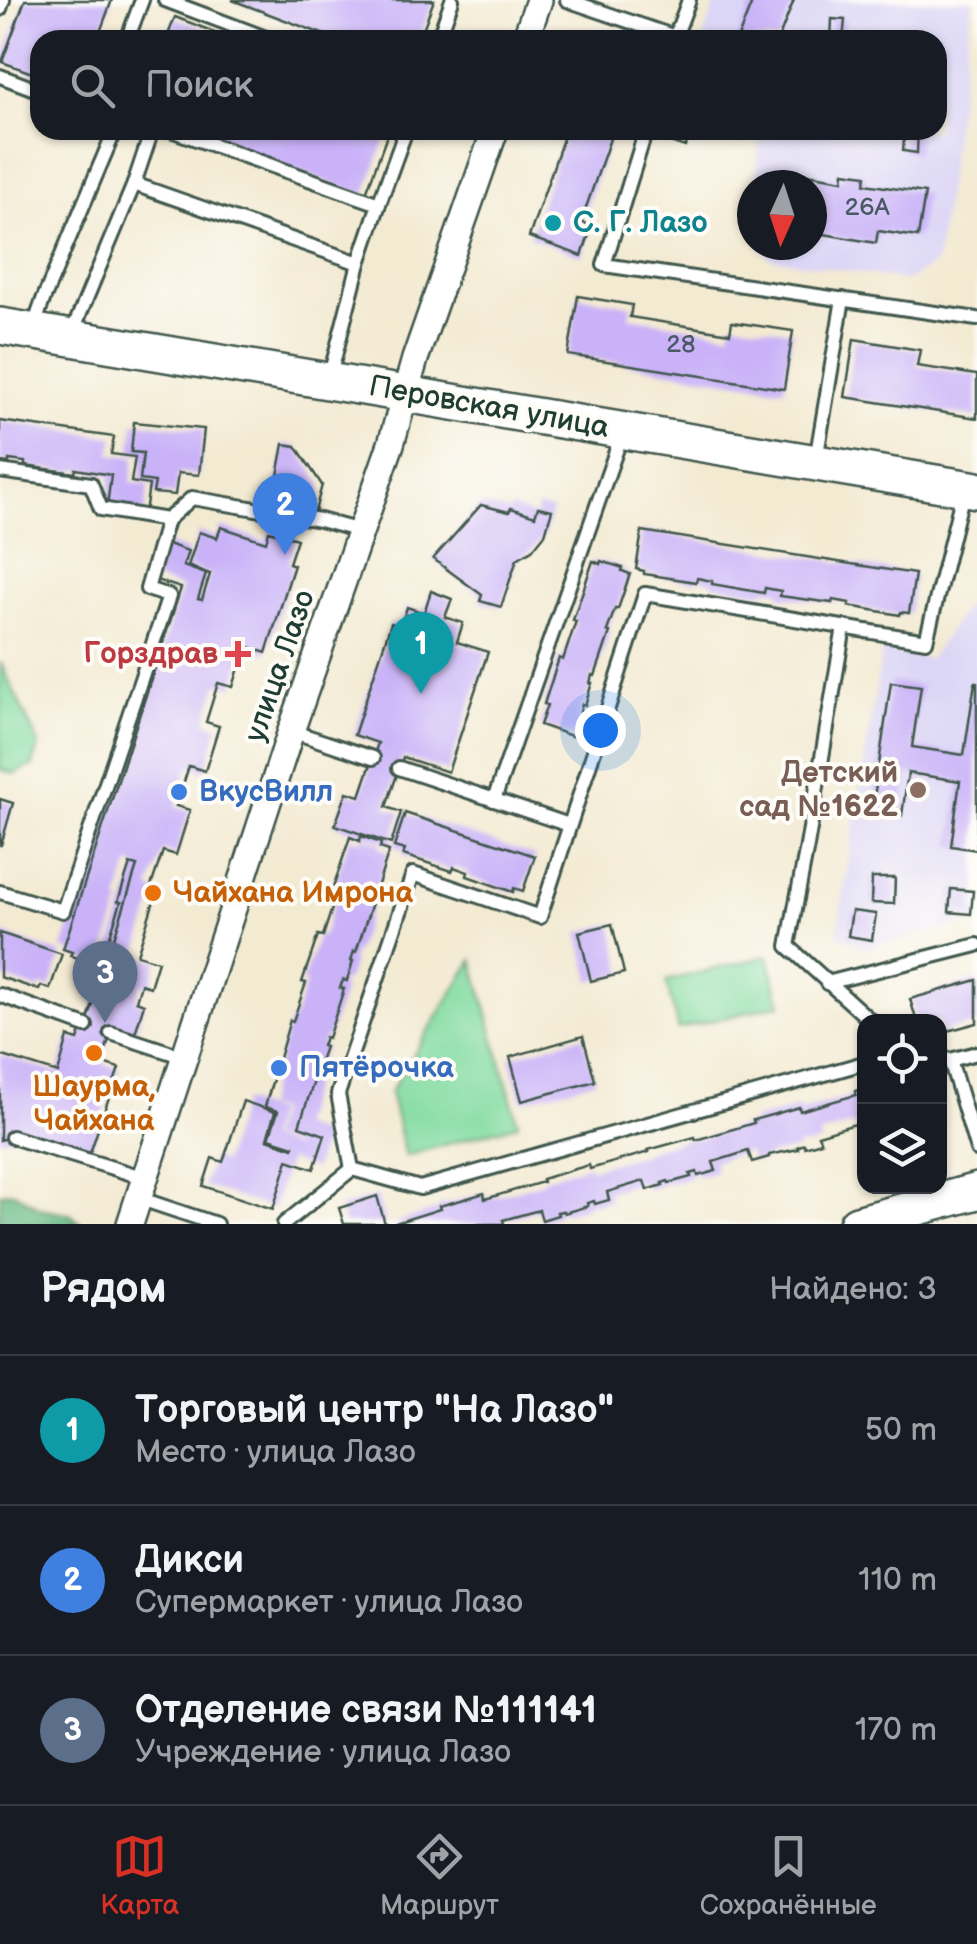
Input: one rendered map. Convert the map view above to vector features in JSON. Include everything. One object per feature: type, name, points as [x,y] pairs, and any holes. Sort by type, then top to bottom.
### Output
[{"type":"main road","name":"Перовская улица","points":[[16,329],[970,489]]},
{"type":"main road","points":[[857,1224],[977,1191]]},
{"type":"street","points":[[529,30],[539,0]]},
{"type":"street","name":"улица Лазо","points":[[130,1224],[415,359],[492,140]]},
{"type":"lane","points":[[0,9],[4,0]]},
{"type":"lane","points":[[131,30],[142,0]]},
{"type":"lane","points":[[165,0],[244,30]]},
{"type":"lane","points":[[442,30],[452,0]]},
{"type":"lane","points":[[567,0],[651,30]]},
{"type":"lane","points":[[677,30],[690,0]]},
{"type":"lane","points":[[0,76],[30,87]]},
{"type":"lane","points":[[16,329],[43,300],[112,140]]},
{"type":"lane","points":[[70,337],[149,140]]},
{"type":"lane","points":[[198,140],[379,204]]},
{"type":"lane","points":[[328,380],[360,264],[402,140]]},
{"type":"lane","points":[[643,140],[604,265],[977,319]]},
{"type":"lane","points":[[134,184],[360,264]]},
{"type":"lane","points":[[816,462],[843,299]]},
{"type":"lane","points":[[494,800],[624,430]]},
{"type":"lane","points":[[0,471],[92,484],[101,509],[167,520]]},
{"type":"lane","points":[[352,1169],[338,1094],[413,874],[540,917],[646,594],[926,640],[970,489]]},
{"type":"lane","points":[[0,892],[63,912],[169,596],[147,589],[167,520],[192,498],[320,520],[360,531]]},
{"type":"lane","points":[[844,627],[788,946],[863,1014]]},
{"type":"lane","points":[[291,731],[372,758]]},
{"type":"lane","points":[[399,768],[569,824]]},
{"type":"lane","points":[[828,983],[977,945]]},
{"type":"lane","points":[[0,996],[86,1026]]},
{"type":"lane","points":[[111,1034],[184,1057]]},
{"type":"lane","points":[[947,1058],[977,1052]]},
{"type":"lane","points":[[352,1169],[420,1188],[857,1065]]},
{"type":"lane","points":[[947,1067],[977,1150]]},
{"type":"lane","points":[[12,1137],[142,1188],[216,1224]]},
{"type":"lane","points":[[284,1224],[352,1169]]},
{"type":"shaded area","points":[[717,0],[973,0],[936,263],[908,281],[782,260],[827,260],[827,170],[756,170],[759,140],[947,140],[947,30],[706,30]]},
{"type":"shaded area","name":"Детский сад №1622","points":[[977,591],[977,921],[864,949],[837,934],[882,650],[929,659]]},
{"type":"green space","points":[[0,662],[39,745],[33,765],[14,774],[0,769]]},
{"type":"green space","points":[[768,956],[781,1004],[678,1029],[666,981]]},
{"type":"green space","points":[[473,960],[518,1124],[405,1156],[390,1092]]},
{"type":"green space","points":[[14,1192],[40,1208],[70,1214],[81,1224],[0,1224],[0,1193]]},
{"type":"building","points":[[25,0],[112,0],[101,30],[30,30],[30,72],[2,62]]},
{"type":"building","points":[[232,0],[434,0],[423,30],[312,30]]},
{"type":"building","points":[[753,0],[794,0],[782,30],[741,30]]},
{"type":"building","points":[[175,17],[209,30],[170,30]]},
{"type":"building","points":[[832,19],[845,20],[844,30],[831,30]]},
{"type":"building","points":[[213,140],[385,140],[365,196]]},
{"type":"building","points":[[563,140],[610,140],[581,222],[592,226],[582,256],[529,237]]},
{"type":"building","points":[[664,140],[687,140],[685,147]]},
{"type":"building","points":[[904,140],[918,140],[917,153],[903,151]]},
{"type":"building","points":[[844,172],[866,175],[865,184],[925,193],[918,237],[878,231],[876,243],[827,235],[827,177],[843,180]]},
{"type":"building","points":[[578,296],[632,305],[630,317],[730,333],[732,322],[793,331],[784,389],[568,355]]},
{"type":"building","points":[[854,339],[920,350],[917,366],[977,375],[977,418],[845,397]]},
{"type":"building","points":[[0,421],[114,437],[111,454],[135,457],[131,482],[149,485],[145,513],[107,507],[111,475],[25,466],[25,462],[9,460],[0,462]]},
{"type":"building","points":[[134,422],[204,429],[199,475],[178,473],[175,495],[153,493],[155,482],[140,480],[143,453],[131,452]]},
{"type":"building","points":[[284,444],[296,446],[322,485],[315,511],[273,502]]},
{"type":"building","points":[[481,505],[509,512],[511,508],[535,516],[538,507],[552,510],[545,534],[532,550],[517,559],[501,607],[480,601],[482,595],[433,559]]},
{"type":"building","points":[[221,527],[266,542],[269,531],[297,539],[289,563],[294,565],[266,653],[246,646],[233,687],[218,683],[206,722],[219,726],[205,771],[189,766],[176,806],[190,810],[176,855],[163,851],[150,889],[157,891],[137,955],[158,961],[150,987],[141,984],[136,1001],[144,1004],[133,1040],[111,1033],[105,1052],[96,1049],[93,1060],[119,1068],[90,1153],[24,1133],[0,1140],[0,1055],[58,1073],[68,1037],[78,1040],[86,1026],[137,866],[130,864],[101,964],[70,956],[72,952],[63,949],[181,588],[153,579],[165,543],[188,551],[183,566],[206,574],[198,599],[202,600],[210,574],[188,566],[199,532],[217,538]]},
{"type":"building","points":[[642,531],[915,574],[909,613],[900,615],[833,600],[832,603],[780,596],[781,591],[765,588],[764,593],[697,578],[696,582],[644,574],[636,569]]},
{"type":"building","points":[[593,561],[623,568],[630,574],[607,631],[610,632],[595,676],[592,675],[585,705],[582,704],[574,737],[540,725]]},
{"type":"building","points":[[431,591],[452,599],[445,617],[463,623],[457,642],[488,652],[448,772],[403,757],[386,807],[401,812],[391,844],[335,825],[347,792],[360,796],[378,743],[354,735],[391,623],[401,626],[407,607],[424,613]]},
{"type":"building","points":[[891,682],[921,686],[912,747],[964,755],[977,682],[977,850],[951,846],[960,781],[908,773],[902,815],[872,811]]},
{"type":"building","points":[[0,799],[13,803],[1,845],[0,845]]},
{"type":"building","points":[[405,813],[535,856],[523,891],[514,888],[513,892],[467,876],[468,872],[454,867],[452,871],[403,855],[405,850],[394,847]]},
{"type":"building","points":[[361,836],[381,843],[380,848],[389,851],[347,981],[343,980],[340,988],[344,989],[318,1067],[312,1074],[316,1075],[299,1126],[325,1135],[314,1169],[288,1160],[273,1209],[203,1186],[212,1158],[223,1162],[243,1101],[275,1112],[267,1139],[294,1146],[269,1138],[278,1111],[265,1107],[290,1020],[293,1021],[306,983],[302,982],[335,899],[330,897],[350,837],[360,841]]},
{"type":"building","points":[[872,878],[895,878],[894,904],[871,903]]},
{"type":"building","points":[[951,889],[973,891],[971,914],[949,912]]},
{"type":"building","points":[[852,911],[876,914],[872,940],[848,936]]},
{"type":"building","points":[[612,924],[624,973],[591,981],[579,932]]},
{"type":"building","points":[[0,933],[62,954],[50,989],[41,986],[39,990],[0,977]]},
{"type":"building","points":[[977,980],[977,1023],[947,1031],[947,1014],[915,1014],[910,999]]},
{"type":"building","points":[[583,1036],[595,1081],[522,1101],[510,1057]]},
{"type":"building","points":[[857,1090],[857,1132],[855,1124],[818,1135],[821,1142],[805,1147],[804,1144],[752,1162],[748,1151],[713,1162],[716,1171],[698,1176],[697,1172],[647,1190],[644,1181],[607,1192],[609,1200],[587,1203],[588,1206],[557,1212],[558,1215],[542,1220],[539,1210],[503,1220],[504,1224],[392,1224],[484,1193],[485,1199],[589,1165],[590,1169],[799,1107],[800,1111],[856,1095]]},
{"type":"building","points":[[377,1196],[385,1224],[344,1224],[339,1208]]},
{"type":"place","name":"С. Г. Лазо","points":[[553,223]]},
{"type":"place","name":"Дикси","points":[[285,555]]},
{"type":"place","name":"Горздрав","points":[[238,654]]},
{"type":"place","name":"Торговый центр \"На Лазо\"","points":[[421,694]]},
{"type":"place","name":"Детский сад №1622","points":[[918,790]]},
{"type":"place","name":"ВкусВилл","points":[[179,792]]},
{"type":"place","name":"Чайхана Имрона","points":[[153,893]]},
{"type":"place","name":"Отделение связи №111141","points":[[105,1023]]},
{"type":"place","name":"Шаурма, Чайхана","points":[[94,1053]]},
{"type":"place","name":"Пятёрочка","points":[[279,1068]]}]
